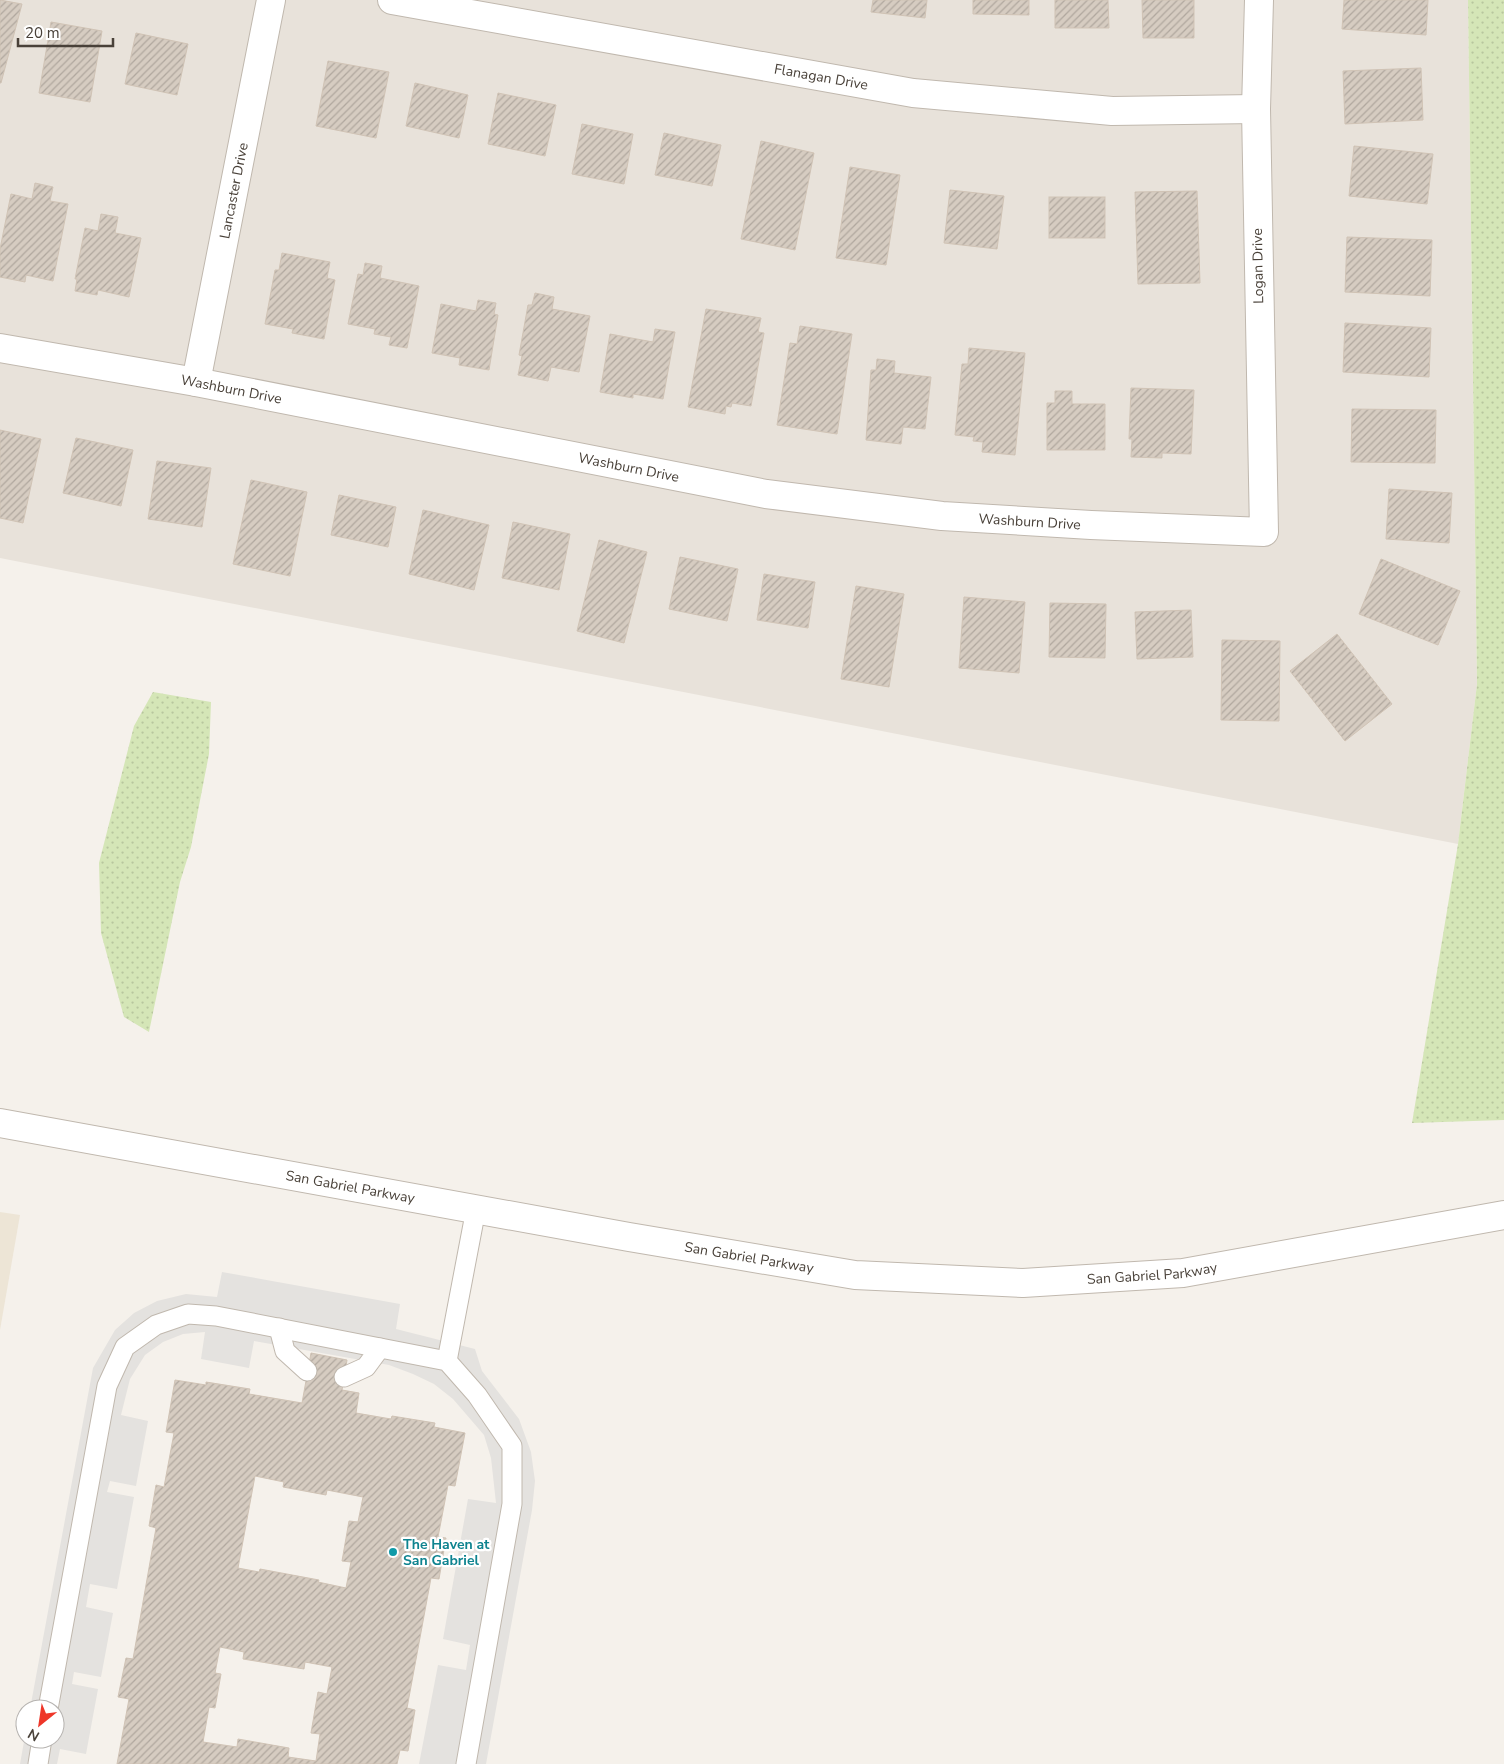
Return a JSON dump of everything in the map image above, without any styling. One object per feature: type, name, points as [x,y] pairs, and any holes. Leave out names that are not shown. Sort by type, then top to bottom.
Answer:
[{"type":"street","name":"Lancaster Drive","points":[[196,382],[271,0]]},
{"type":"street","name":"Flanagan Drive","points":[[392,0],[913,93],[1112,111],[1256,109]]},
{"type":"street","name":"Logan Drive","points":[[1259,0],[1256,109],[1264,532]]},
{"type":"street","name":"Washburn Drive","points":[[0,348],[196,382],[766,494],[942,516],[1090,525],[1264,532]]},
{"type":"street","name":"San Gabriel Parkway","points":[[0,1123],[855,1275],[1023,1283],[1183,1273],[1504,1215]]},
{"type":"lane","points":[[447,1361],[476,1209]]},
{"type":"lane","points":[[50,1699],[107,1386],[125,1347],[156,1325],[188,1314],[216,1316],[447,1361],[477,1395],[512,1446],[512,1504],[466,1764]]},
{"type":"lane","points":[[278,1328],[285,1351],[307,1371]]},
{"type":"lane","points":[[344,1378],[366,1368],[380,1348]]},
{"type":"lane","points":[[38,1764],[40,1749]]},
{"type":"shaded area","points":[[0,0],[1468,0],[1477,684],[1458,844],[0,558]]},
{"type":"shaded area","points":[[0,1212],[20,1215],[0,1330]]},
{"type":"shaded area","points":[[222,1272],[400,1304],[396,1329],[475,1349],[482,1371],[519,1419],[531,1452],[535,1481],[532,1510],[486,1764],[419,1764],[438,1665],[466,1670],[470,1645],[443,1639],[468,1499],[496,1503],[491,1458],[484,1435],[453,1399],[434,1384],[389,1365],[254,1341],[249,1368],[201,1359],[205,1332],[183,1334],[163,1342],[145,1355],[130,1379],[121,1415],[148,1421],[136,1486],[110,1481],[107,1492],[134,1497],[117,1589],[90,1584],[86,1607],[113,1613],[101,1677],[74,1672],[72,1684],[98,1689],[86,1754],[60,1749],[65,1749],[65,1699],[32,1699],[93,1368],[115,1330],[134,1313],[157,1301],[186,1294],[217,1297]]},
{"type":"shaded area","points":[[23,1749],[60,1749],[57,1764],[20,1764]]},
{"type":"green space","points":[[1468,0],[1504,0],[1504,1120],[1412,1123],[1458,844],[1477,684]]},
{"type":"green space","points":[[153,692],[211,702],[209,754],[191,847],[180,882],[149,1032],[124,1017],[101,933],[99,863],[134,726]]},
{"type":"building","points":[[0,0],[22,4],[1,83],[0,83]]},
{"type":"building","points":[[873,0],[927,0],[925,18],[871,12]]},
{"type":"building","points":[[973,0],[1029,0],[1029,15],[973,14]]},
{"type":"building","points":[[1055,0],[1108,0],[1109,28],[1055,28]]},
{"type":"building","points":[[1142,0],[1194,0],[1194,38],[1143,38]]},
{"type":"building","points":[[1344,0],[1428,0],[1426,35],[1342,29]]},
{"type":"building","points":[[51,22],[102,31],[90,102],[39,93]]},
{"type":"building","points":[[136,33],[188,44],[177,95],[125,84]]},
{"type":"building","points":[[328,61],[389,72],[376,138],[316,126]]},
{"type":"building","points":[[1421,68],[1423,120],[1345,124],[1343,71]]},
{"type":"building","points":[[415,83],[468,95],[459,138],[406,126]]},
{"type":"building","points":[[498,93],[556,105],[545,156],[488,144]]},
{"type":"building","points":[[582,124],[633,134],[624,184],[572,174]]},
{"type":"building","points":[[664,133],[721,145],[712,186],[655,175]]},
{"type":"building","points":[[761,141],[814,153],[795,250],[741,239]]},
{"type":"building","points":[[1354,146],[1433,154],[1427,204],[1349,196]]},
{"type":"building","points":[[850,167],[900,175],[886,265],[836,258]]},
{"type":"building","points":[[35,183],[53,187],[50,201],[68,204],[53,281],[26,275],[25,282],[0,277],[0,249],[11,194],[32,199]]},
{"type":"building","points":[[950,190],[1004,196],[997,249],[944,243]]},
{"type":"building","points":[[1197,191],[1200,283],[1138,284],[1135,192]]},
{"type":"building","points":[[1049,197],[1105,197],[1105,238],[1049,238]]},
{"type":"building","points":[[101,214],[118,217],[115,233],[141,238],[129,297],[98,290],[97,295],[75,291],[77,279],[75,279],[85,228],[98,231]]},
{"type":"building","points":[[1347,237],[1432,240],[1430,296],[1345,292]]},
{"type":"building","points":[[282,253],[330,262],[327,278],[335,280],[324,339],[292,333],[293,329],[265,324],[275,270],[279,270]]},
{"type":"building","points":[[365,263],[382,266],[380,278],[419,286],[407,348],[389,345],[391,337],[374,334],[375,329],[348,324],[358,274],[363,275]]},
{"type":"building","points":[[535,293],[554,297],[552,309],[590,316],[579,372],[551,367],[548,381],[518,375],[522,356],[519,355],[528,305],[532,305]]},
{"type":"building","points":[[478,300],[496,303],[494,314],[498,315],[489,370],[459,365],[460,358],[432,353],[441,304],[476,311]]},
{"type":"building","points":[[706,309],[761,318],[758,332],[764,333],[751,406],[732,403],[731,407],[726,406],[725,414],[688,407]]},
{"type":"building","points":[[1345,323],[1431,328],[1429,377],[1343,372]]},
{"type":"building","points":[[800,326],[852,334],[837,434],[777,425],[790,343],[797,344]]},
{"type":"building","points":[[655,329],[675,332],[663,399],[633,394],[633,398],[600,392],[610,334],[653,342]]},
{"type":"building","points":[[969,348],[1025,353],[1015,455],[982,452],[983,442],[973,441],[974,437],[955,435],[962,364],[968,364]]},
{"type":"building","points":[[877,359],[895,361],[894,373],[931,377],[925,429],[903,427],[901,444],[866,440],[871,370],[876,370]]},
{"type":"building","points":[[1131,388],[1194,390],[1191,454],[1162,453],[1162,458],[1131,457],[1132,439],[1129,439]]},
{"type":"building","points":[[1055,391],[1072,391],[1072,404],[1105,404],[1105,450],[1047,450],[1047,403],[1055,403]]},
{"type":"building","points":[[1352,409],[1436,410],[1435,463],[1351,462]]},
{"type":"building","points":[[0,430],[41,439],[23,523],[0,518]]},
{"type":"building","points":[[76,438],[133,450],[121,506],[63,493]]},
{"type":"building","points":[[157,461],[211,468],[202,527],[148,519]]},
{"type":"building","points":[[251,480],[307,492],[290,576],[233,564]]},
{"type":"building","points":[[1389,489],[1452,493],[1449,543],[1386,539]]},
{"type":"building","points":[[339,495],[396,507],[388,547],[331,535]]},
{"type":"building","points":[[423,510],[489,525],[474,590],[409,574]]},
{"type":"building","points":[[513,522],[570,534],[559,590],[502,578]]},
{"type":"building","points":[[599,540],[647,552],[624,643],[577,631]]},
{"type":"building","points":[[680,557],[738,569],[727,621],[669,609]]},
{"type":"building","points":[[1381,559],[1460,591],[1438,645],[1359,614]]},
{"type":"building","points":[[764,574],[815,582],[808,628],[757,620]]},
{"type":"building","points":[[856,586],[904,594],[889,687],[841,679]]},
{"type":"building","points":[[964,597],[1025,602],[1019,673],[959,668]]},
{"type":"building","points":[[1050,603],[1106,604],[1105,658],[1049,657]]},
{"type":"building","points":[[1191,610],[1193,657],[1137,659],[1135,612]]},
{"type":"building","points":[[1337,634],[1392,704],[1345,741],[1290,671]]},
{"type":"building","points":[[1222,640],[1280,641],[1279,721],[1221,720]]},
{"type":"building","name":"The Haven at San Gabriel","points":[[311,1353],[347,1360],[342,1390],[359,1393],[356,1413],[391,1419],[392,1416],[435,1423],[434,1427],[465,1433],[455,1486],[448,1485],[438,1537],[446,1538],[439,1579],[431,1578],[407,1708],[415,1710],[408,1751],[400,1750],[397,1764],[117,1764],[129,1699],[118,1697],[126,1658],[133,1659],[156,1528],[149,1526],[156,1485],[164,1487],[174,1433],[166,1432],[175,1380],[206,1385],[206,1382],[250,1389],[249,1394],[302,1403]],"holes":[[[255,1476],[284,1482],[283,1487],[326,1495],[327,1490],[363,1497],[358,1522],[349,1521],[342,1561],[351,1562],[346,1588],[318,1582],[319,1580],[260,1569],[259,1572],[238,1568]],[[220,1647],[244,1652],[243,1659],[304,1669],[305,1662],[332,1667],[327,1694],[318,1692],[311,1733],[320,1734],[316,1761],[288,1757],[289,1748],[238,1739],[237,1747],[203,1742],[209,1707],[215,1708],[221,1674],[215,1673]]]},
{"type":"place","name":"The Haven at San Gabriel","points":[[393,1552]]}]
